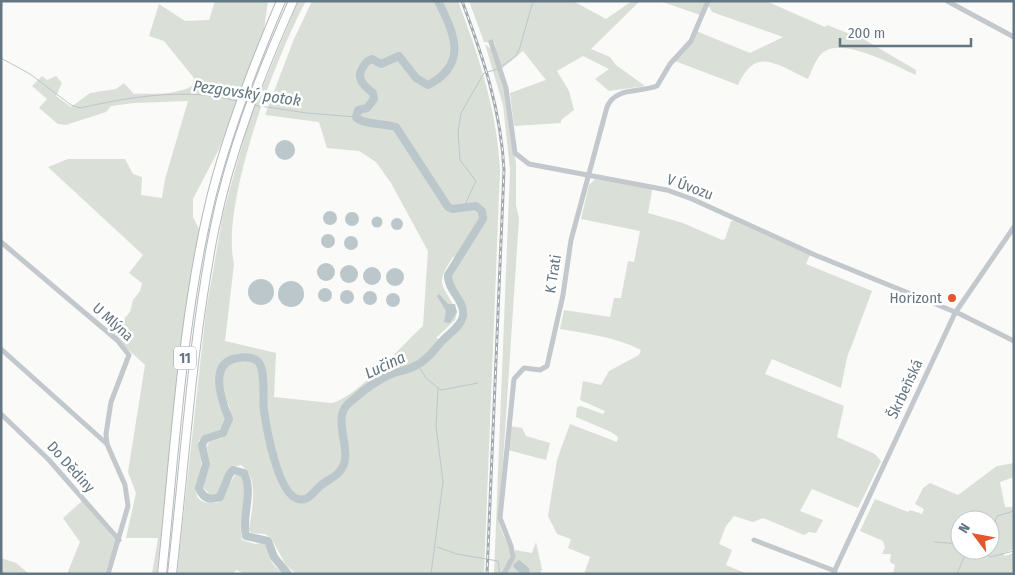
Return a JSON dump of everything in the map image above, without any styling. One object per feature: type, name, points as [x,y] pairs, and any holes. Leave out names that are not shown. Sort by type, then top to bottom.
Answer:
[{"type":"highway","name":"11","points":[[162,574],[190,318],[212,193],[241,101],[281,1]]},
{"type":"highway","name":"11","points":[[172,574],[194,374],[215,230],[227,178],[252,100],[293,1]]},
{"type":"street","name":"K Trati","points":[[504,574],[513,557],[512,546],[500,518],[514,379],[524,368],[540,370],[547,366],[563,295],[571,240],[590,175],[603,120],[612,98],[617,93],[639,91],[657,86],[670,64],[691,40],[708,1]]},
{"type":"street","points":[[946,1],[1014,37]]},
{"type":"street","name":"V Úvozu","points":[[491,42],[506,88],[515,153],[529,164],[667,190],[692,199],[814,254],[955,313],[1014,341]]},
{"type":"street","name":"Škrbeňská","points":[[754,540],[834,572],[955,313],[1014,226]]},
{"type":"street","name":"U Mlýna","points":[[1,242],[126,348],[129,355],[111,402],[106,434],[107,444],[125,485],[128,506],[108,574]]},
{"type":"street","points":[[1,349],[107,444]]},
{"type":"street","name":"Do Dědiny","points":[[1,414],[49,460],[119,540]]},
{"type":"shaded area","points":[[215,1],[268,1],[264,30],[219,149],[193,199],[193,217],[200,231],[175,408],[157,574],[152,574],[158,538],[126,538],[136,493],[128,472],[145,365],[111,334],[130,312],[133,300],[140,291],[142,283],[129,273],[143,255],[48,167],[68,159],[125,159],[133,174],[142,177],[141,195],[162,198],[165,179],[188,101],[134,103],[111,106],[106,112],[66,125],[58,124],[39,108],[47,99],[32,86],[42,76],[47,80],[56,76],[62,83],[56,96],[71,107],[90,93],[116,89],[124,83],[134,94],[171,93],[192,86],[194,78],[164,41],[149,36],[159,4],[185,21],[209,20]]},
{"type":"shaded area","points":[[298,1],[306,1],[280,57],[266,93],[243,169],[235,205],[232,238],[234,264],[225,341],[276,353],[274,397],[331,403],[352,393],[423,326],[428,251],[391,183],[376,162],[359,151],[327,148],[319,122],[265,115],[294,39],[312,1],[458,1],[486,84],[495,126],[500,170],[484,574],[296,574],[286,565],[271,538],[265,534],[251,533],[249,529],[253,503],[253,486],[247,471],[241,465],[230,468],[218,494],[211,496],[203,487],[210,464],[207,447],[209,442],[222,438],[230,426],[231,413],[228,403],[221,406],[226,421],[218,432],[204,436],[199,440],[201,464],[196,491],[197,496],[200,500],[207,503],[217,503],[223,497],[234,477],[237,474],[242,476],[244,492],[241,524],[242,540],[255,544],[264,543],[272,562],[283,574],[246,574],[236,570],[233,574],[177,574],[206,311],[223,214],[249,120]],"holes":[[[453,257],[460,257],[450,274],[450,280],[462,303],[464,317],[461,325],[444,341],[436,338],[455,320],[457,312],[443,285],[443,274]]]},
{"type":"shaded area","points":[[469,1],[573,1],[606,19],[632,1],[640,1],[591,49],[610,57],[616,65],[645,86],[609,91],[595,79],[609,69],[583,56],[557,71],[569,91],[574,110],[561,120],[561,123],[514,126],[510,93],[546,80],[523,51],[499,71],[504,87],[516,164],[516,205],[519,218],[499,523],[510,553],[510,558],[503,574],[494,574],[510,170],[503,105],[485,44],[496,53],[495,43],[484,42]]},
{"type":"shaded area","points":[[660,1],[706,1],[700,15]]},
{"type":"shaded area","points":[[710,1],[766,1],[825,27],[827,25],[865,40],[916,70],[916,75],[872,55],[847,48],[836,48],[827,50],[820,55],[808,79],[777,64],[760,62],[752,65],[738,85],[675,61],[696,31],[750,53],[783,37],[712,12],[708,5]]},
{"type":"shaded area","points":[[281,140],[289,140],[295,146],[295,154],[289,160],[281,160],[275,154],[275,146]]},
{"type":"shaded area","points":[[595,179],[651,189],[648,213],[683,223],[722,240],[725,239],[731,221],[734,221],[810,255],[806,264],[872,291],[846,361],[841,388],[772,359],[765,374],[844,406],[837,437],[875,454],[881,461],[858,508],[812,489],[800,511],[823,520],[816,533],[809,532],[804,535],[763,518],[753,522],[734,516],[726,526],[719,544],[732,550],[726,565],[747,574],[584,574],[590,557],[568,548],[571,539],[557,534],[548,516],[557,460],[570,424],[617,442],[618,437],[611,432],[576,417],[577,407],[581,406],[603,414],[605,411],[580,400],[583,381],[601,385],[609,371],[639,355],[641,350],[612,339],[560,329],[564,310],[610,317],[614,298],[621,298],[628,261],[634,262],[640,231],[581,219],[589,185]]},
{"type":"shaded area","points":[[330,211],[335,213],[337,218],[335,223],[330,225],[325,223],[323,218],[325,213]]},
{"type":"shaded area","points":[[352,212],[357,214],[359,219],[357,224],[352,226],[347,224],[345,219],[347,214]]},
{"type":"shaded area","points":[[377,216],[383,222],[377,228],[371,222]]},
{"type":"shaded area","points":[[397,218],[403,224],[397,230],[391,224]]},
{"type":"shaded area","points":[[325,234],[331,234],[335,241],[331,248],[325,248],[321,244],[321,238]]},
{"type":"shaded area","points":[[351,236],[356,238],[358,243],[356,248],[351,250],[346,248],[344,243],[346,238]]},
{"type":"shaded area","points":[[326,263],[332,266],[335,272],[332,278],[326,281],[320,278],[317,272],[320,266]]},
{"type":"shaded area","points":[[349,265],[355,268],[358,274],[355,280],[349,283],[343,280],[340,274],[343,268]]},
{"type":"shaded area","points":[[372,267],[378,270],[381,276],[378,282],[372,285],[366,282],[363,276],[366,270]]},
{"type":"shaded area","points":[[395,268],[401,271],[404,277],[401,283],[395,286],[389,283],[386,277],[389,271]]},
{"type":"shaded area","points":[[261,279],[270,283],[274,292],[270,301],[261,305],[252,301],[248,292],[252,283]]},
{"type":"shaded area","points":[[291,281],[300,285],[304,294],[300,303],[291,307],[282,303],[278,294],[282,285]]},
{"type":"shaded area","points":[[325,288],[330,290],[332,295],[330,300],[325,302],[320,300],[318,295],[320,290]]},
{"type":"shaded area","points":[[347,290],[352,292],[354,297],[352,302],[347,304],[342,302],[340,297],[342,292]]},
{"type":"shaded area","points":[[370,291],[375,293],[377,298],[375,303],[370,305],[365,303],[363,298],[365,293]]},
{"type":"shaded area","points":[[393,293],[398,295],[400,300],[398,305],[393,307],[388,305],[386,300],[388,295]]},
{"type":"shaded area","points":[[439,294],[448,304],[455,304],[457,312],[450,323],[444,322],[446,311],[437,296]]},
{"type":"shaded area","points":[[509,426],[522,428],[526,436],[550,443],[546,460],[508,450]]},
{"type":"shaded area","points":[[1014,463],[1014,477],[1000,482],[1005,507],[1014,507],[1014,549],[1004,553],[1004,556],[1014,553],[1014,574],[893,574],[895,565],[890,562],[891,554],[882,554],[885,547],[883,541],[860,531],[875,499],[908,512],[910,510],[922,514],[924,509],[915,504],[923,488],[930,483],[958,495],[997,466]]},
{"type":"shaded area","points":[[82,501],[116,541],[105,574],[67,574],[80,542],[63,518]]},
{"type":"shaded area","points":[[536,542],[542,569],[540,574],[506,574],[514,560],[515,550],[532,553]]},
{"type":"shaded area","points":[[1,558],[16,563],[29,574],[1,574]]},
{"type":"shaded area","points":[[519,560],[529,568],[530,574],[516,570],[513,565]]},
{"type":"waterway","name":"Lučina","points":[[288,574],[274,557],[268,541],[246,536],[245,520],[248,489],[244,473],[233,470],[220,497],[207,498],[199,488],[206,464],[202,445],[205,439],[223,433],[229,419],[219,384],[220,375],[228,361],[245,357],[252,358],[259,363],[263,376],[264,411],[275,461],[285,486],[291,495],[301,500],[310,496],[321,485],[335,476],[344,464],[345,449],[342,416],[346,406],[371,385],[392,374],[421,363],[460,323],[463,310],[450,285],[448,275],[483,219],[482,211],[476,206],[452,209],[448,207],[396,127],[368,123],[356,117],[358,110],[367,108],[374,99],[373,93],[364,85],[360,78],[361,71],[369,60],[372,59],[381,64],[399,56],[416,78],[428,85],[441,77],[449,68],[453,58],[453,36],[438,1]]},
{"type":"waterway","points":[[502,66],[516,56],[533,1]]},
{"type":"waterway","name":"Pezgovský potok","points":[[1,58],[30,74],[71,105],[80,108],[138,97],[179,94],[218,97],[237,101]]},
{"type":"waterway","points":[[463,209],[476,181],[460,160],[458,132],[461,113],[484,73],[498,69]]},
{"type":"waterway","name":"Pezgovský potok","points":[[253,105],[307,113],[356,117]]},
{"type":"waterway","points":[[418,365],[426,378],[438,388],[436,426],[443,482],[431,574]]},
{"type":"waterway","points":[[438,388],[441,390],[478,383]]},
{"type":"waterway","points":[[1000,515],[1014,511]]},
{"type":"waterway","points":[[935,542],[950,543]]},
{"type":"waterway","points":[[437,547],[457,554],[498,561],[500,574]]},
{"type":"waterway","points":[[1000,554],[1014,551]]},
{"type":"waterway","points":[[957,574],[963,560]]},
{"type":"waterway","points":[[1,572],[8,574]]},
{"type":"railway","points":[[462,1],[490,84],[499,126],[504,170],[487,574]]},
{"type":"place","name":"Horizont","points":[[952,298]]}]
